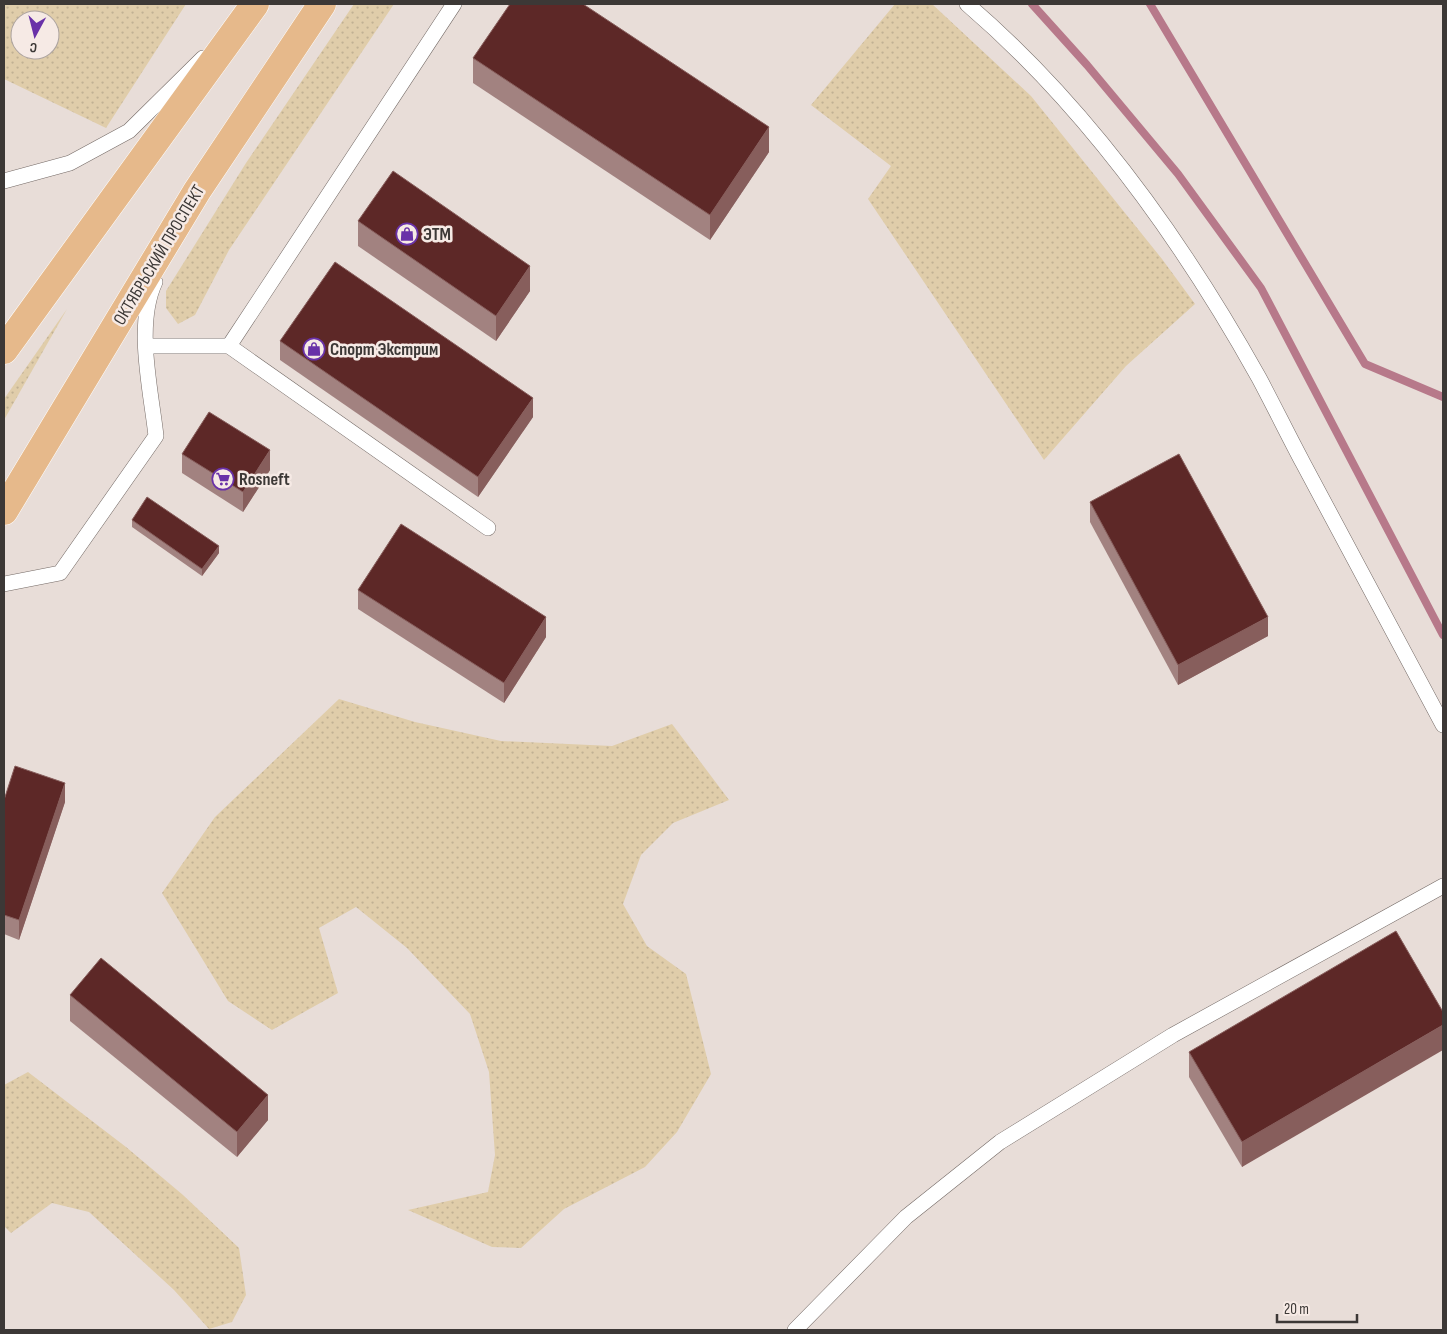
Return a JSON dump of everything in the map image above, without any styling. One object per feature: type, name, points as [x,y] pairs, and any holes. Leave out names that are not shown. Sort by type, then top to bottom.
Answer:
[{"type":"main road","name":"ОКТЯБРЬСКИЙ ПРОСПЕКТ","points":[[4,511],[197,191],[322,4]]},
{"type":"main road","points":[[4,350],[253,7]]},
{"type":"lane","points":[[229,346],[452,4]]},
{"type":"lane","points":[[967,4],[1002,34],[1055,88],[1104,146],[1182,253],[1258,378],[1443,726]]},
{"type":"lane","points":[[4,181],[70,163],[129,131],[253,7]]},
{"type":"lane","points":[[4,584],[60,573],[156,436],[146,346],[147,298],[197,191]]},
{"type":"lane","points":[[146,346],[229,346],[488,528]]},
{"type":"lane","points":[[795,1330],[906,1217],[1000,1142],[1173,1035],[1443,886]]},
{"type":"shaded area","points":[[4,4],[186,4],[106,128],[4,79]]},
{"type":"shaded area","points":[[354,4],[394,4],[229,250],[195,315],[178,324],[166,308],[166,291],[246,163]]},
{"type":"shaded area","points":[[895,4],[932,4],[1031,96],[1162,259],[1195,304],[1126,366],[1044,460],[868,199],[891,166],[811,105]]},
{"type":"shaded area","points":[[67,309],[4,420],[4,399]]},
{"type":"shaded area","points":[[339,699],[415,722],[501,741],[612,746],[672,724],[729,800],[673,823],[641,855],[623,904],[647,946],[686,974],[711,1074],[677,1132],[645,1167],[564,1209],[521,1248],[492,1247],[408,1210],[488,1192],[495,1155],[489,1072],[470,1014],[407,948],[356,907],[319,928],[338,993],[272,1030],[228,1001],[162,893],[215,817]]},
{"type":"shaded area","points":[[28,1072],[126,1147],[183,1195],[239,1248],[246,1295],[232,1322],[209,1329],[174,1290],[89,1212],[52,1203],[11,1233],[4,1226],[4,1085]]},
{"type":"building","points":[[510,4],[583,4],[769,127],[710,215],[473,58]]},
{"type":"building","points":[[393,171],[530,266],[496,316],[358,221]]},
{"type":"building","points":[[335,262],[533,398],[478,477],[280,341]]},
{"type":"building","points":[[209,412],[270,450],[243,492],[182,454]]},
{"type":"building","points":[[1179,454],[1268,617],[1178,665],[1090,502]]},
{"type":"building","points":[[147,497],[219,546],[202,569],[132,520]]},
{"type":"building","points":[[401,524],[546,617],[504,683],[358,590]]},
{"type":"building","points":[[15,766],[65,783],[19,920],[4,915],[4,800]]},
{"type":"building","points":[[1396,931],[1443,1012],[1443,1025],[1242,1142],[1189,1052]]},
{"type":"building","points":[[101,958],[268,1095],[237,1132],[70,995]]},
{"type":"waterway","points":[[1032,4],[1087,65],[1178,174],[1261,288],[1443,635]]},
{"type":"waterway","points":[[1150,4],[1365,364],[1443,397]]},
{"type":"place","name":"ЭТМ","points":[[407,234]]},
{"type":"place","name":"Спорт Экстрим","points":[[314,349]]},
{"type":"place","name":"Rosneft","points":[[223,479]]}]
